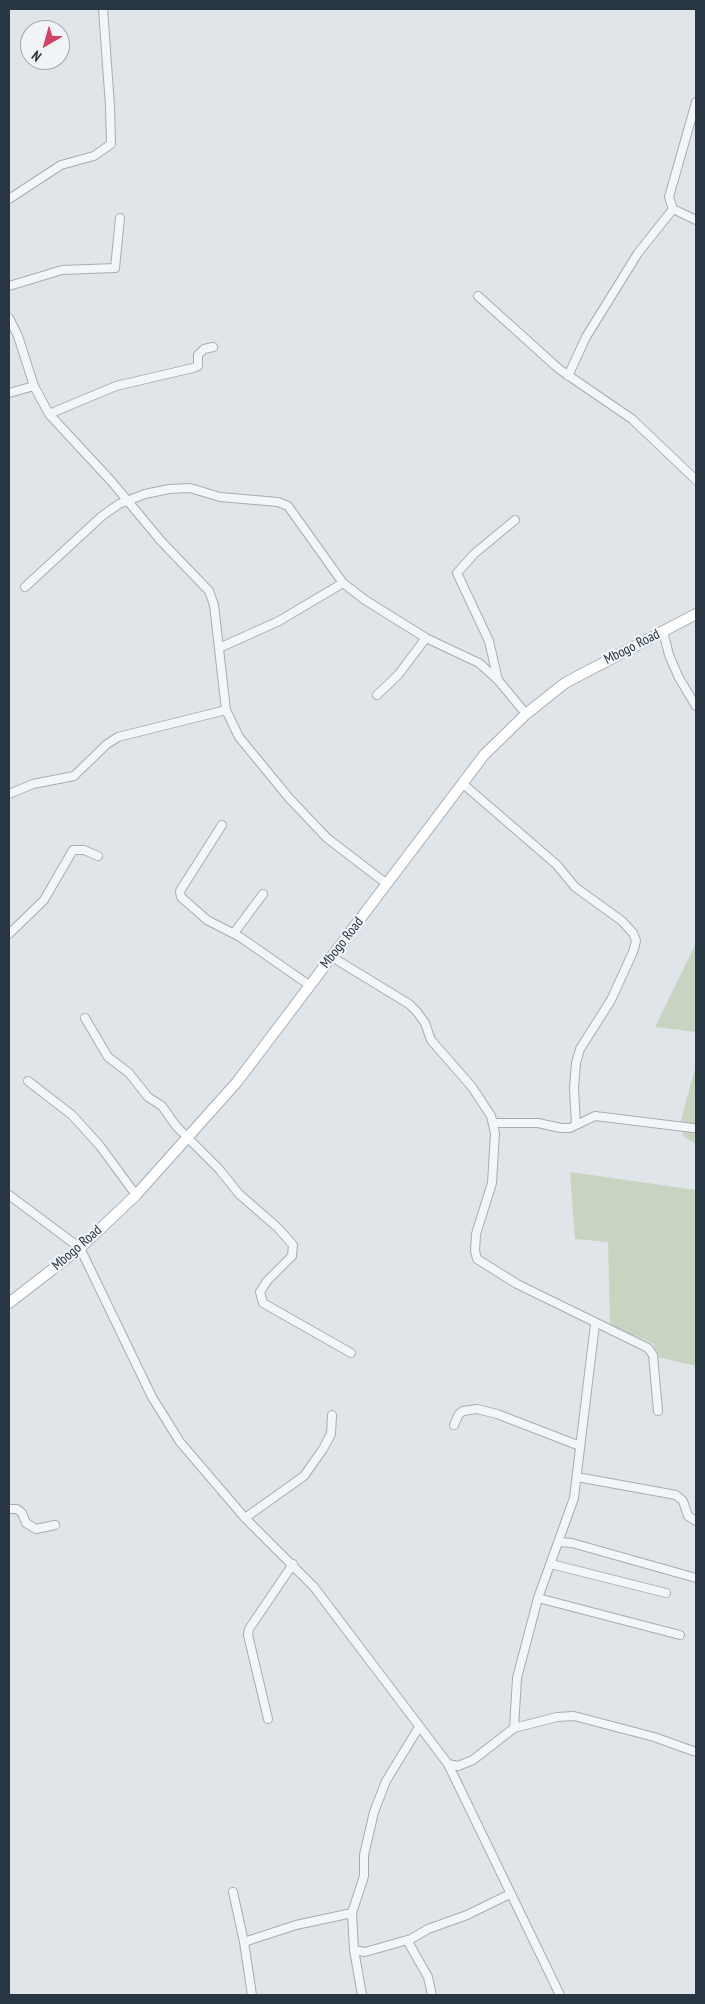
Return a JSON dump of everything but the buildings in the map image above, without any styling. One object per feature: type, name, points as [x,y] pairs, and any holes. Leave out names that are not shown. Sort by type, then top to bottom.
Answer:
[{"type":"main road","name":"Mbogo Road","points":[[9,1303],[80,1248],[136,1195],[237,1082],[484,755],[526,714],[565,682],[696,614]]},
{"type":"street","points":[[9,199],[61,165],[94,156],[111,144],[103,9]]},
{"type":"street","points":[[696,102],[669,197],[673,209],[696,220]]},
{"type":"street","points":[[568,376],[586,337],[656,228],[673,209]]},
{"type":"street","points":[[9,286],[41,274],[62,270],[115,268],[120,218]]},
{"type":"street","points":[[478,296],[568,376],[632,419],[696,480]]},
{"type":"street","points":[[9,318],[18,336],[34,386],[49,414],[209,591],[214,605],[226,710],[243,742],[289,798],[327,838],[387,884]]},
{"type":"street","points":[[49,414],[116,386],[198,366],[198,355],[204,350],[213,347]]},
{"type":"street","points":[[9,392],[34,386]]},
{"type":"street","points":[[24,587],[102,516],[127,501],[164,490],[190,488],[220,497],[284,504],[344,584],[365,600],[426,638],[479,663],[498,680],[526,714]]},
{"type":"street","points":[[498,680],[489,641],[457,573],[474,554],[515,520]]},
{"type":"street","points":[[219,648],[279,621],[344,584]]},
{"type":"street","points":[[663,631],[669,655],[679,678],[696,706]]},
{"type":"street","points":[[377,695],[398,675],[426,638]]},
{"type":"street","points":[[9,794],[33,784],[74,776],[107,744],[118,737],[226,710]]},
{"type":"street","points":[[462,783],[557,865],[575,887],[622,920],[636,941],[633,952],[611,1000],[580,1049],[576,1063],[574,1088],[576,1125]]},
{"type":"street","points":[[222,825],[180,894],[191,908],[207,920],[234,933],[309,985]]},
{"type":"street","points":[[9,934],[44,900],[73,850],[84,850],[98,856]]},
{"type":"street","points":[[234,933],[263,894]]},
{"type":"street","points":[[332,957],[409,1004],[425,1023],[432,1040],[485,1105],[493,1122],[495,1133],[492,1182],[476,1234],[475,1251],[477,1259],[491,1270],[651,1352],[658,1411]]},
{"type":"street","points":[[85,1018],[102,1050],[129,1073],[148,1097],[162,1106],[176,1126],[219,1169],[249,1204],[278,1228],[293,1245],[292,1256],[267,1281],[260,1292],[263,1303],[351,1353]]},
{"type":"street","points":[[28,1082],[78,1121],[100,1146],[136,1195]]},
{"type":"street","points":[[493,1122],[538,1123],[561,1128],[576,1125],[595,1116],[693,1128]]},
{"type":"street","points":[[9,1195],[80,1248],[112,1319],[166,1423],[196,1464],[245,1518],[314,1587],[372,1660],[419,1727],[448,1764],[560,1995]]},
{"type":"street","points":[[514,1728],[517,1678],[538,1598],[574,1498],[595,1324]]},
{"type":"street","points":[[454,1425],[463,1410],[477,1409],[498,1414],[580,1446]]},
{"type":"street","points":[[245,1518],[304,1476],[323,1449],[330,1434],[332,1416]]},
{"type":"street","points":[[578,1477],[676,1495],[683,1501],[688,1516],[696,1521]]},
{"type":"street","points":[[9,1509],[18,1509],[26,1523],[36,1529],[55,1525]]},
{"type":"street","points":[[559,1542],[572,1543],[696,1578]]},
{"type":"street","points":[[268,1719],[248,1635],[249,1629],[293,1564]]},
{"type":"street","points":[[551,1564],[666,1593]]},
{"type":"street","points":[[538,1598],[680,1635]]},
{"type":"street","points":[[448,1764],[458,1766],[473,1760],[514,1728],[557,1717],[574,1716],[654,1737],[696,1752]]},
{"type":"street","points":[[362,1995],[354,1950],[352,1913],[364,1876],[364,1855],[374,1812],[386,1781],[419,1727]]},
{"type":"street","points":[[233,1892],[244,1942],[252,1995]]},
{"type":"street","points":[[354,1950],[365,1952],[407,1940],[510,1894]]},
{"type":"street","points":[[244,1942],[296,1926],[352,1913]]},
{"type":"street","points":[[407,1940],[428,1977],[432,1995]]},
{"type":"green space","points":[[696,943],[696,1032],[655,1027]]},
{"type":"green space","points":[[696,1065],[696,1144],[684,1137],[680,1124]]},
{"type":"green space","points":[[570,1172],[696,1190],[696,1366],[658,1357],[654,1344],[610,1325],[608,1242],[575,1239]]}]
